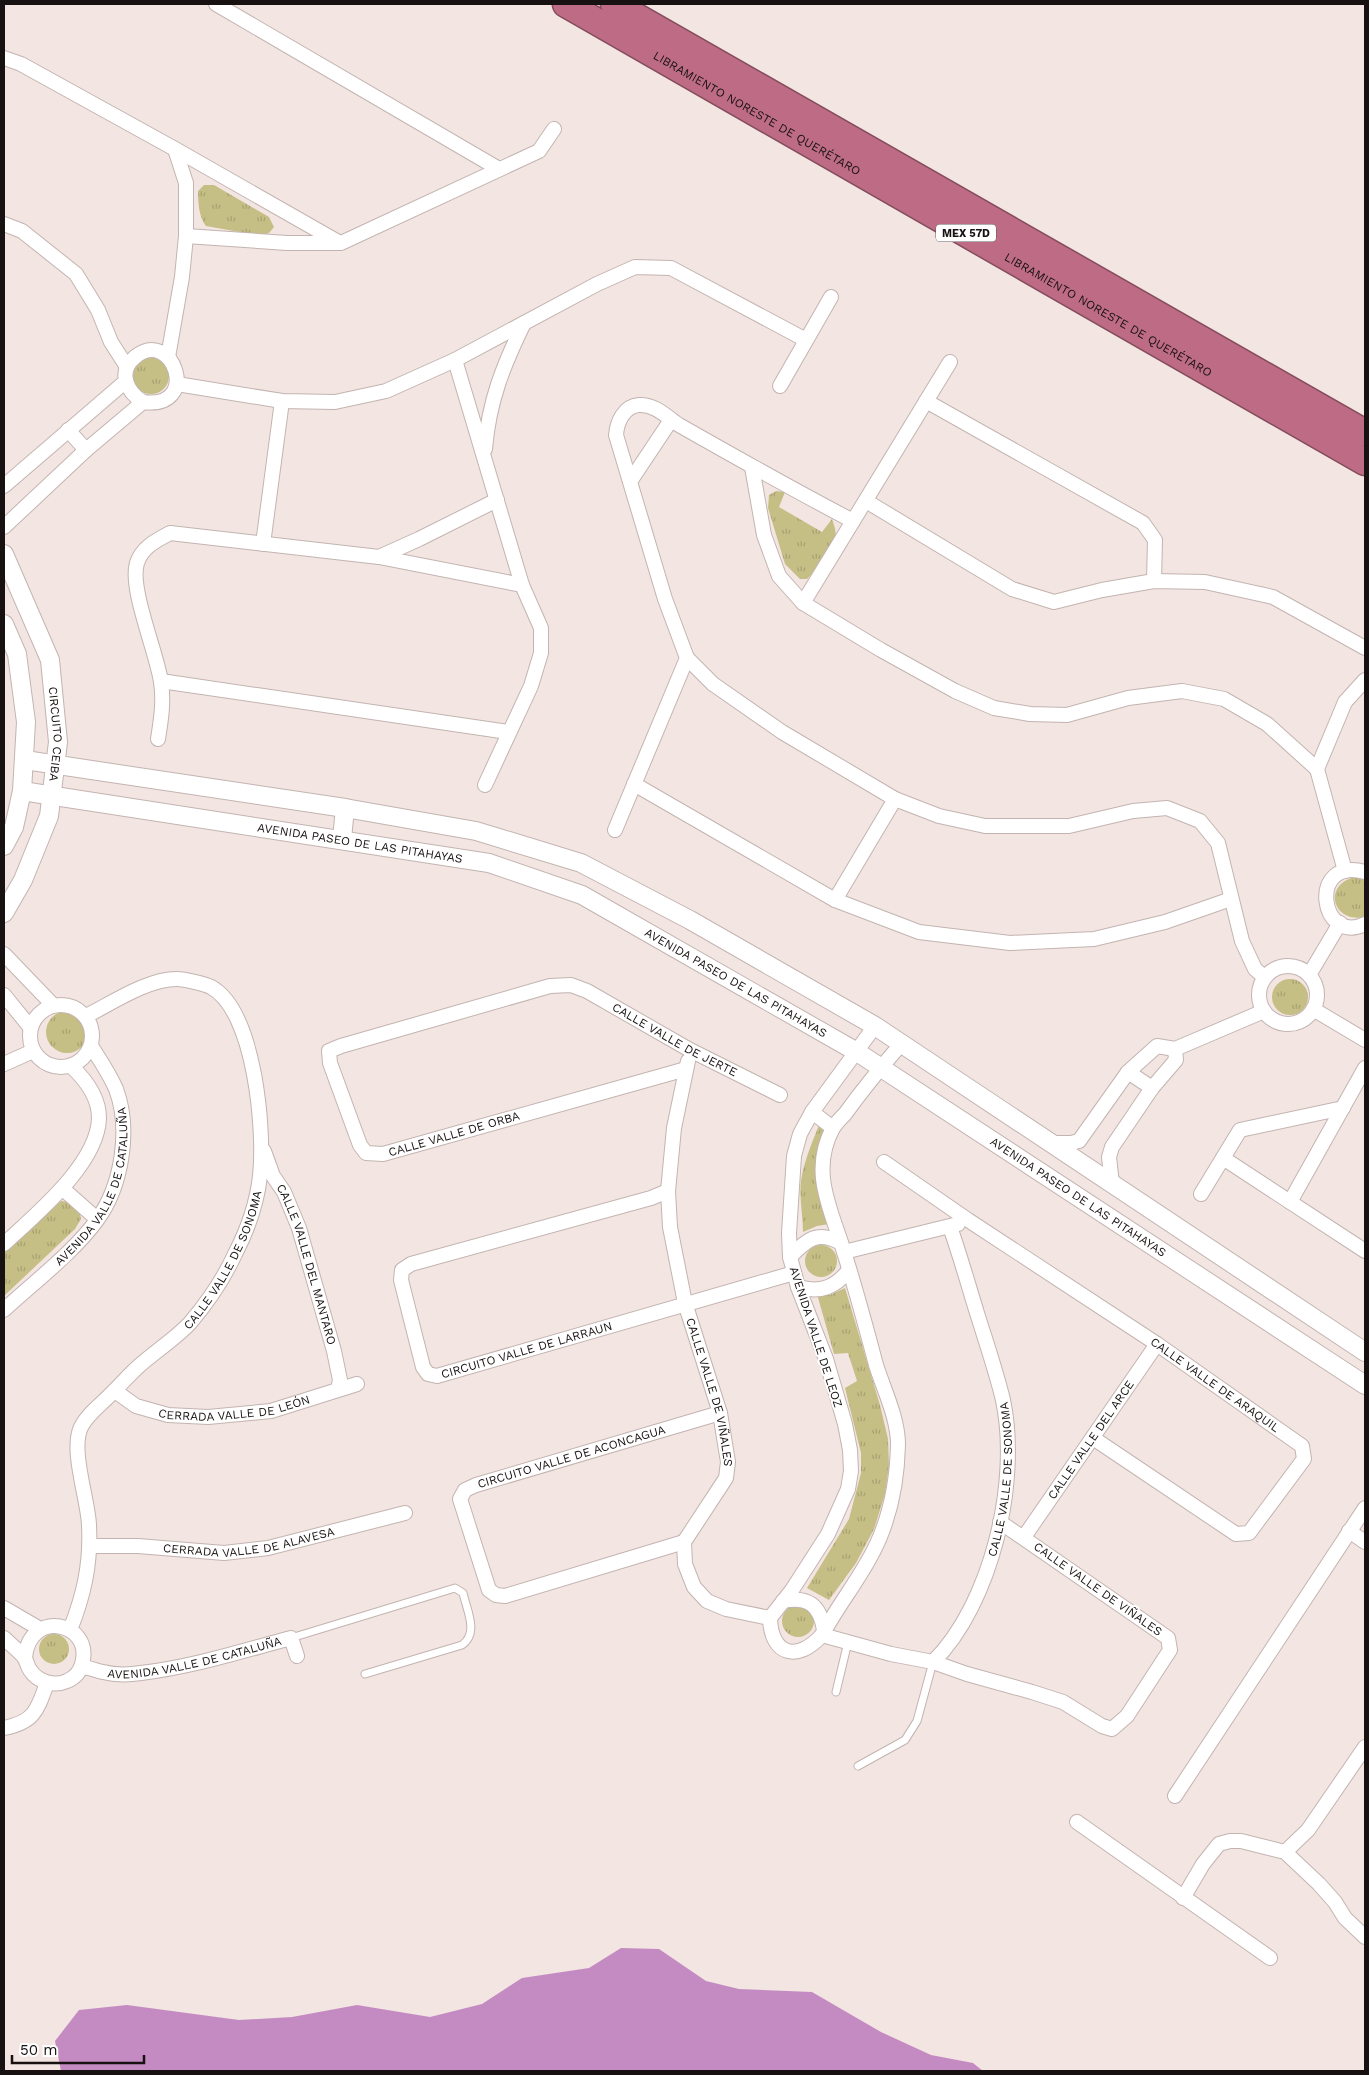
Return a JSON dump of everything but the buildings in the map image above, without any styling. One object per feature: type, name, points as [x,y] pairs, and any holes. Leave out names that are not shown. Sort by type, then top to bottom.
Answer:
[{"type":"highway","name":"LIBRAMIENTO NORESTE DE QUERÉTARO","points":[[566,4],[1365,462]]},
{"type":"highway","name":"LIBRAMIENTO NORESTE DE QUERÉTARO","points":[[614,4],[1365,433]]},
{"type":"street","points":[[216,4],[499,169]]},
{"type":"street","points":[[4,58],[21,64],[341,243]]},
{"type":"street","points":[[186,236],[287,243],[341,243],[539,151],[554,129]]},
{"type":"street","points":[[168,357],[182,277],[186,236],[186,183],[175,149]]},
{"type":"street","points":[[4,224],[22,231],[76,274],[98,310],[127,374]]},
{"type":"street","points":[[177,384],[282,401],[335,402],[386,391],[455,360],[597,284],[635,267],[671,268],[806,340]]},
{"type":"street","points":[[780,386],[831,297]]},
{"type":"street","points":[[484,457],[487,418],[504,362],[524,323]]},
{"type":"street","points":[[150,351],[159,352],[168,357],[174,364],[178,374],[177,384],[172,394],[164,401],[153,404],[143,402],[134,396],[127,388],[127,374],[132,359],[140,353],[150,351]]},
{"type":"street","points":[[455,360],[522,585],[541,628],[541,652],[531,686],[485,785]]},
{"type":"street","points":[[804,603],[950,362]]},
{"type":"street","points":[[4,486],[68,430],[127,374]]},
{"type":"street","points":[[263,544],[282,401]]},
{"type":"street","points":[[926,401],[1144,523],[1155,540],[1154,581]]},
{"type":"street","points":[[4,527],[86,450],[143,402]]},
{"type":"street","points":[[853,521],[752,468],[671,420],[652,406],[637,405],[623,414],[617,423],[616,435],[665,599],[687,658],[713,684],[782,732],[895,799],[939,816],[985,826],[1069,826],[1134,811],[1167,808],[1200,821],[1218,843],[1242,941],[1255,969],[1264,977]]},
{"type":"street","points":[[631,480],[671,420]]},
{"type":"street","points":[[68,430],[86,450]]},
{"type":"street","points":[[752,468],[764,535],[779,576],[804,603],[881,650],[994,708],[1030,714],[1067,715],[1128,698],[1182,690],[1224,699],[1267,724],[1317,769],[1344,871]]},
{"type":"street","points":[[379,557],[497,500]]},
{"type":"street","points":[[866,501],[1012,589],[1054,602],[1102,590],[1154,581],[1205,582],[1273,597],[1365,648]]},
{"type":"street","points":[[158,740],[164,700],[161,681],[137,591],[137,563],[150,544],[170,534],[379,557],[522,585]]},
{"type":"street","name":"CIRCUITO CEIBA","points":[[4,554],[50,660],[58,742],[49,816],[23,880],[4,913]]},
{"type":"street","points":[[4,624],[17,654],[26,722],[22,791],[14,827],[4,846]]},
{"type":"street","points":[[615,830],[687,658]]},
{"type":"street","points":[[1317,769],[1345,702],[1365,680]]},
{"type":"street","points":[[161,681],[508,732]]},
{"type":"street","points":[[25,760],[345,808],[476,831],[580,863],[690,920],[875,1026],[1365,1352]]},
{"type":"street","points":[[634,784],[834,900],[919,932],[1010,943],[1094,939],[1165,922],[1231,899]]},
{"type":"street","name":"AVENIDA PASEO DE LAS PITAHAYAS","points":[[22,791],[51,797],[342,839],[489,863],[582,895],[881,1067],[1365,1385]]},
{"type":"street","points":[[834,900],[895,799]]},
{"type":"street","points":[[342,839],[345,808]]},
{"type":"street","points":[[1365,872],[1356,869],[1344,871],[1335,876],[1328,886],[1325,896],[1329,912],[1340,923],[1350,927],[1365,924]]},
{"type":"street","points":[[1309,975],[1340,923]]},
{"type":"street","points":[[4,954],[52,1005]]},
{"type":"street","points":[[1286,966],[1298,968],[1309,975],[1315,985],[1317,996],[1313,1009],[1300,1021],[1290,1024],[1280,1023],[1271,1019],[1264,1012],[1259,1000],[1259,988],[1264,977],[1274,969],[1286,966]]},
{"type":"street","name":"CALLE VALLE DE SONOMA","points":[[70,1630],[81,1601],[88,1574],[90,1546],[89,1522],[77,1442],[80,1428],[90,1414],[138,1366],[189,1324],[208,1300],[235,1254],[255,1203],[260,1176],[261,1144],[259,1104],[243,1028],[229,1004],[211,987],[178,979],[156,982],[86,1016]]},
{"type":"street","name":"CALLE VALLE DE JERTE","points":[[570,985],[587,991],[690,1050],[780,1095]]},
{"type":"street","name":"CALLE VALLE DE ORBA","points":[[570,985],[550,986],[329,1051],[330,1063],[360,1145],[366,1153],[383,1154],[686,1069]]},
{"type":"street","points":[[4,995],[30,1027]]},
{"type":"street","points":[[52,1005],[71,1006],[86,1016],[91,1027],[91,1046],[84,1056],[71,1066],[52,1066],[41,1060],[33,1051],[29,1039],[30,1027],[35,1017],[42,1010],[52,1005]]},
{"type":"street","points":[[1313,1009],[1365,1040]]},
{"type":"street","points":[[1053,1143],[1070,1143],[1079,1140],[1128,1072],[1157,1046],[1175,1049],[1264,1012]]},
{"type":"street","name":"AVENIDA VALLE DE LEOZ","points":[[770,1618],[828,1534],[848,1488],[851,1471],[850,1450],[845,1424],[826,1360],[798,1287],[790,1257],[789,1233],[794,1156],[800,1134],[812,1112],[875,1026]]},
{"type":"street","points":[[684,1542],[685,1564],[694,1587],[707,1601],[726,1609],[770,1618],[773,1638],[779,1646],[797,1652],[806,1650],[823,1632],[868,1562],[883,1532],[894,1486],[898,1443],[891,1409],[876,1365],[843,1247],[831,1218],[825,1194],[823,1174],[824,1154],[833,1128],[902,1043]]},
{"type":"street","name":"AVENIDA VALLE DE CATALUÑA","points":[[4,1310],[82,1238],[98,1220],[112,1193],[122,1159],[121,1110],[116,1091],[106,1068],[91,1046]]},
{"type":"street","points":[[1112,1184],[1108,1157],[1112,1147],[1152,1088],[1176,1060],[1175,1049]]},
{"type":"street","name":"CALLE VALLE DE VIÑALES","points":[[684,1542],[726,1478],[728,1462],[720,1413],[685,1303],[670,1226],[668,1191],[674,1128],[690,1050]]},
{"type":"street","points":[[4,1064],[33,1051]]},
{"type":"street","name":"AVENIDA VALLE DE CATALUÑA","points":[[4,1244],[63,1188],[86,1156],[96,1135],[99,1118],[94,1097],[84,1078],[71,1066]]},
{"type":"street","points":[[1290,1202],[1365,1068]]},
{"type":"street","points":[[1128,1072],[1152,1088]]},
{"type":"street","points":[[1201,1194],[1240,1130],[1343,1108]]},
{"type":"street","points":[[812,1112],[833,1128]]},
{"type":"street","name":"CALLE VALLE DEL MANTARO","points":[[261,1144],[273,1176],[284,1192],[299,1228],[334,1351],[340,1380],[338,1389]]},
{"type":"street","points":[[1223,1158],[1365,1251]]},
{"type":"street","name":"CALLE VALLE DE ARAQUIL","points":[[884,1162],[968,1220],[1157,1344],[1302,1446],[1304,1459],[1249,1533],[1236,1534],[1093,1438]]},
{"type":"street","points":[[63,1188],[98,1220]]},
{"type":"street","name":"CIRCUITO VALLE DE LARRAUN","points":[[668,1191],[411,1264],[402,1270],[401,1280],[423,1367],[428,1374],[438,1376],[794,1273]]},
{"type":"street","points":[[790,1257],[809,1239],[820,1236],[832,1238],[843,1247],[950,1227],[968,1220]]},
{"type":"street","name":"CALLE VALLE DE SONOMA","points":[[933,1662],[946,1649],[966,1618],[984,1580],[1003,1511],[1006,1475],[1007,1436],[1003,1401],[950,1227]]},
{"type":"street","points":[[798,1287],[821,1290],[832,1286],[842,1279],[849,1270]]},
{"type":"street","name":"CALLE VALLE DEL ARCE","points":[[1024,1537],[1157,1344]]},
{"type":"street","name":"CERRADA VALLE DE LEÓN","points":[[115,1391],[136,1406],[168,1416],[208,1417],[271,1411],[357,1384]]},
{"type":"street","name":"CIRCUITO VALLE DE ACONCAGUA","points":[[684,1542],[505,1596],[496,1596],[489,1590],[460,1498],[465,1490],[476,1485],[720,1413]]},
{"type":"street","points":[[1175,1796],[1365,1508]]},
{"type":"street","name":"CERRADA VALLE DE ALAVESA","points":[[90,1546],[138,1546],[224,1553],[268,1548],[405,1513]]},
{"type":"street","name":"CALLE VALLE DE VIÑALES","points":[[933,1662],[1063,1702],[1102,1726],[1112,1729],[1127,1716],[1170,1650],[1168,1638],[1000,1522]]},
{"type":"street","points":[[1349,1531],[1365,1542]]},
{"type":"street","points":[[783,1601],[795,1599],[806,1601],[816,1608],[822,1618],[823,1632]]},
{"type":"street","points":[[4,1608],[40,1629]]},
{"type":"street","points":[[50,1626],[61,1626],[70,1630],[78,1637],[83,1647],[84,1658],[81,1668],[69,1680],[61,1684],[47,1683],[35,1676],[28,1668],[25,1658],[26,1647],[32,1637],[40,1629],[50,1626]]},
{"type":"street","points":[[823,1632],[848,1642],[891,1654],[933,1662]]},
{"type":"street","points":[[4,1638],[25,1658]]},
{"type":"street","name":"AVENIDA VALLE DE CATALUÑA","points":[[81,1668],[87,1667],[101,1672],[120,1674],[142,1673],[209,1659],[291,1638],[297,1656]]},
{"type":"street","points":[[4,1728],[26,1721],[38,1705],[47,1683]]},
{"type":"street","points":[[1285,1852],[1308,1830],[1365,1747]]},
{"type":"street","points":[[1077,1822],[1270,1958]]},
{"type":"street","points":[[1183,1898],[1203,1864],[1219,1844],[1241,1841],[1285,1852],[1319,1884],[1335,1902],[1345,1918],[1365,1937]]},
{"type":"lane","points":[[291,1638],[455,1588],[463,1593],[472,1632],[469,1640],[462,1645],[365,1674]]},
{"type":"lane","points":[[836,1692],[848,1642]]},
{"type":"lane","points":[[858,1766],[905,1740],[917,1721],[933,1662]]},
{"type":"green space","points":[[204,185],[214,185],[269,217],[274,227],[269,233],[261,236],[206,226],[200,214],[198,200],[198,191]]},
{"type":"green space","points":[[151,358],[163,364],[169,376],[163,388],[151,394],[139,388],[133,376],[139,364]]},
{"type":"green space","points":[[776,491],[785,492],[779,507],[822,532],[832,519],[835,539],[830,549],[807,579],[800,579],[785,564],[768,508],[769,495]]},
{"type":"green space","points":[[1351,878],[1365,880],[1364,917],[1345,915],[1336,904],[1335,896],[1337,889],[1342,883]]},
{"type":"green space","points":[[1290,979],[1297,980],[1303,984],[1307,990],[1307,1004],[1303,1010],[1297,1014],[1290,1015],[1283,1014],[1277,1010],[1273,1004],[1272,997],[1273,990],[1277,984],[1283,980]]},
{"type":"green space","points":[[71,1011],[79,1014],[85,1020],[88,1032],[85,1044],[79,1050],[63,1053],[55,1050],[49,1044],[46,1028],[49,1020],[55,1014]]},
{"type":"green space","points":[[819,1125],[826,1126],[829,1224],[817,1226],[803,1232],[800,1194],[802,1174]]},
{"type":"green space","points":[[61,1201],[69,1202],[80,1214],[81,1219],[75,1229],[4,1296],[4,1252]]},
{"type":"green space","points":[[821,1245],[827,1246],[832,1250],[836,1255],[836,1267],[832,1272],[827,1276],[821,1277],[815,1276],[810,1272],[806,1267],[805,1261],[806,1255],[810,1250],[815,1246]]},
{"type":"green space","points":[[845,1288],[880,1405],[888,1439],[889,1466],[885,1494],[874,1529],[856,1563],[829,1600],[807,1588],[849,1519],[861,1473],[861,1453],[845,1388],[857,1381],[848,1353],[834,1354],[817,1294],[830,1295]]},
{"type":"green space","points":[[798,1605],[804,1606],[809,1610],[813,1615],[813,1627],[809,1632],[804,1636],[798,1637],[792,1636],[787,1632],[783,1627],[782,1621],[783,1615],[787,1610],[792,1606]]},
{"type":"green space","points":[[54,1634],[65,1638],[69,1649],[65,1660],[54,1664],[43,1660],[39,1649],[43,1638]]},
{"type":"shaded area","points":[[621,1948],[659,1949],[706,1981],[739,1989],[812,1992],[881,2032],[931,2055],[973,2063],[983,2071],[61,2071],[55,2041],[79,2010],[127,2005],[239,2020],[292,2017],[357,2005],[430,2017],[482,2004],[522,1978],[589,1968]]}]
